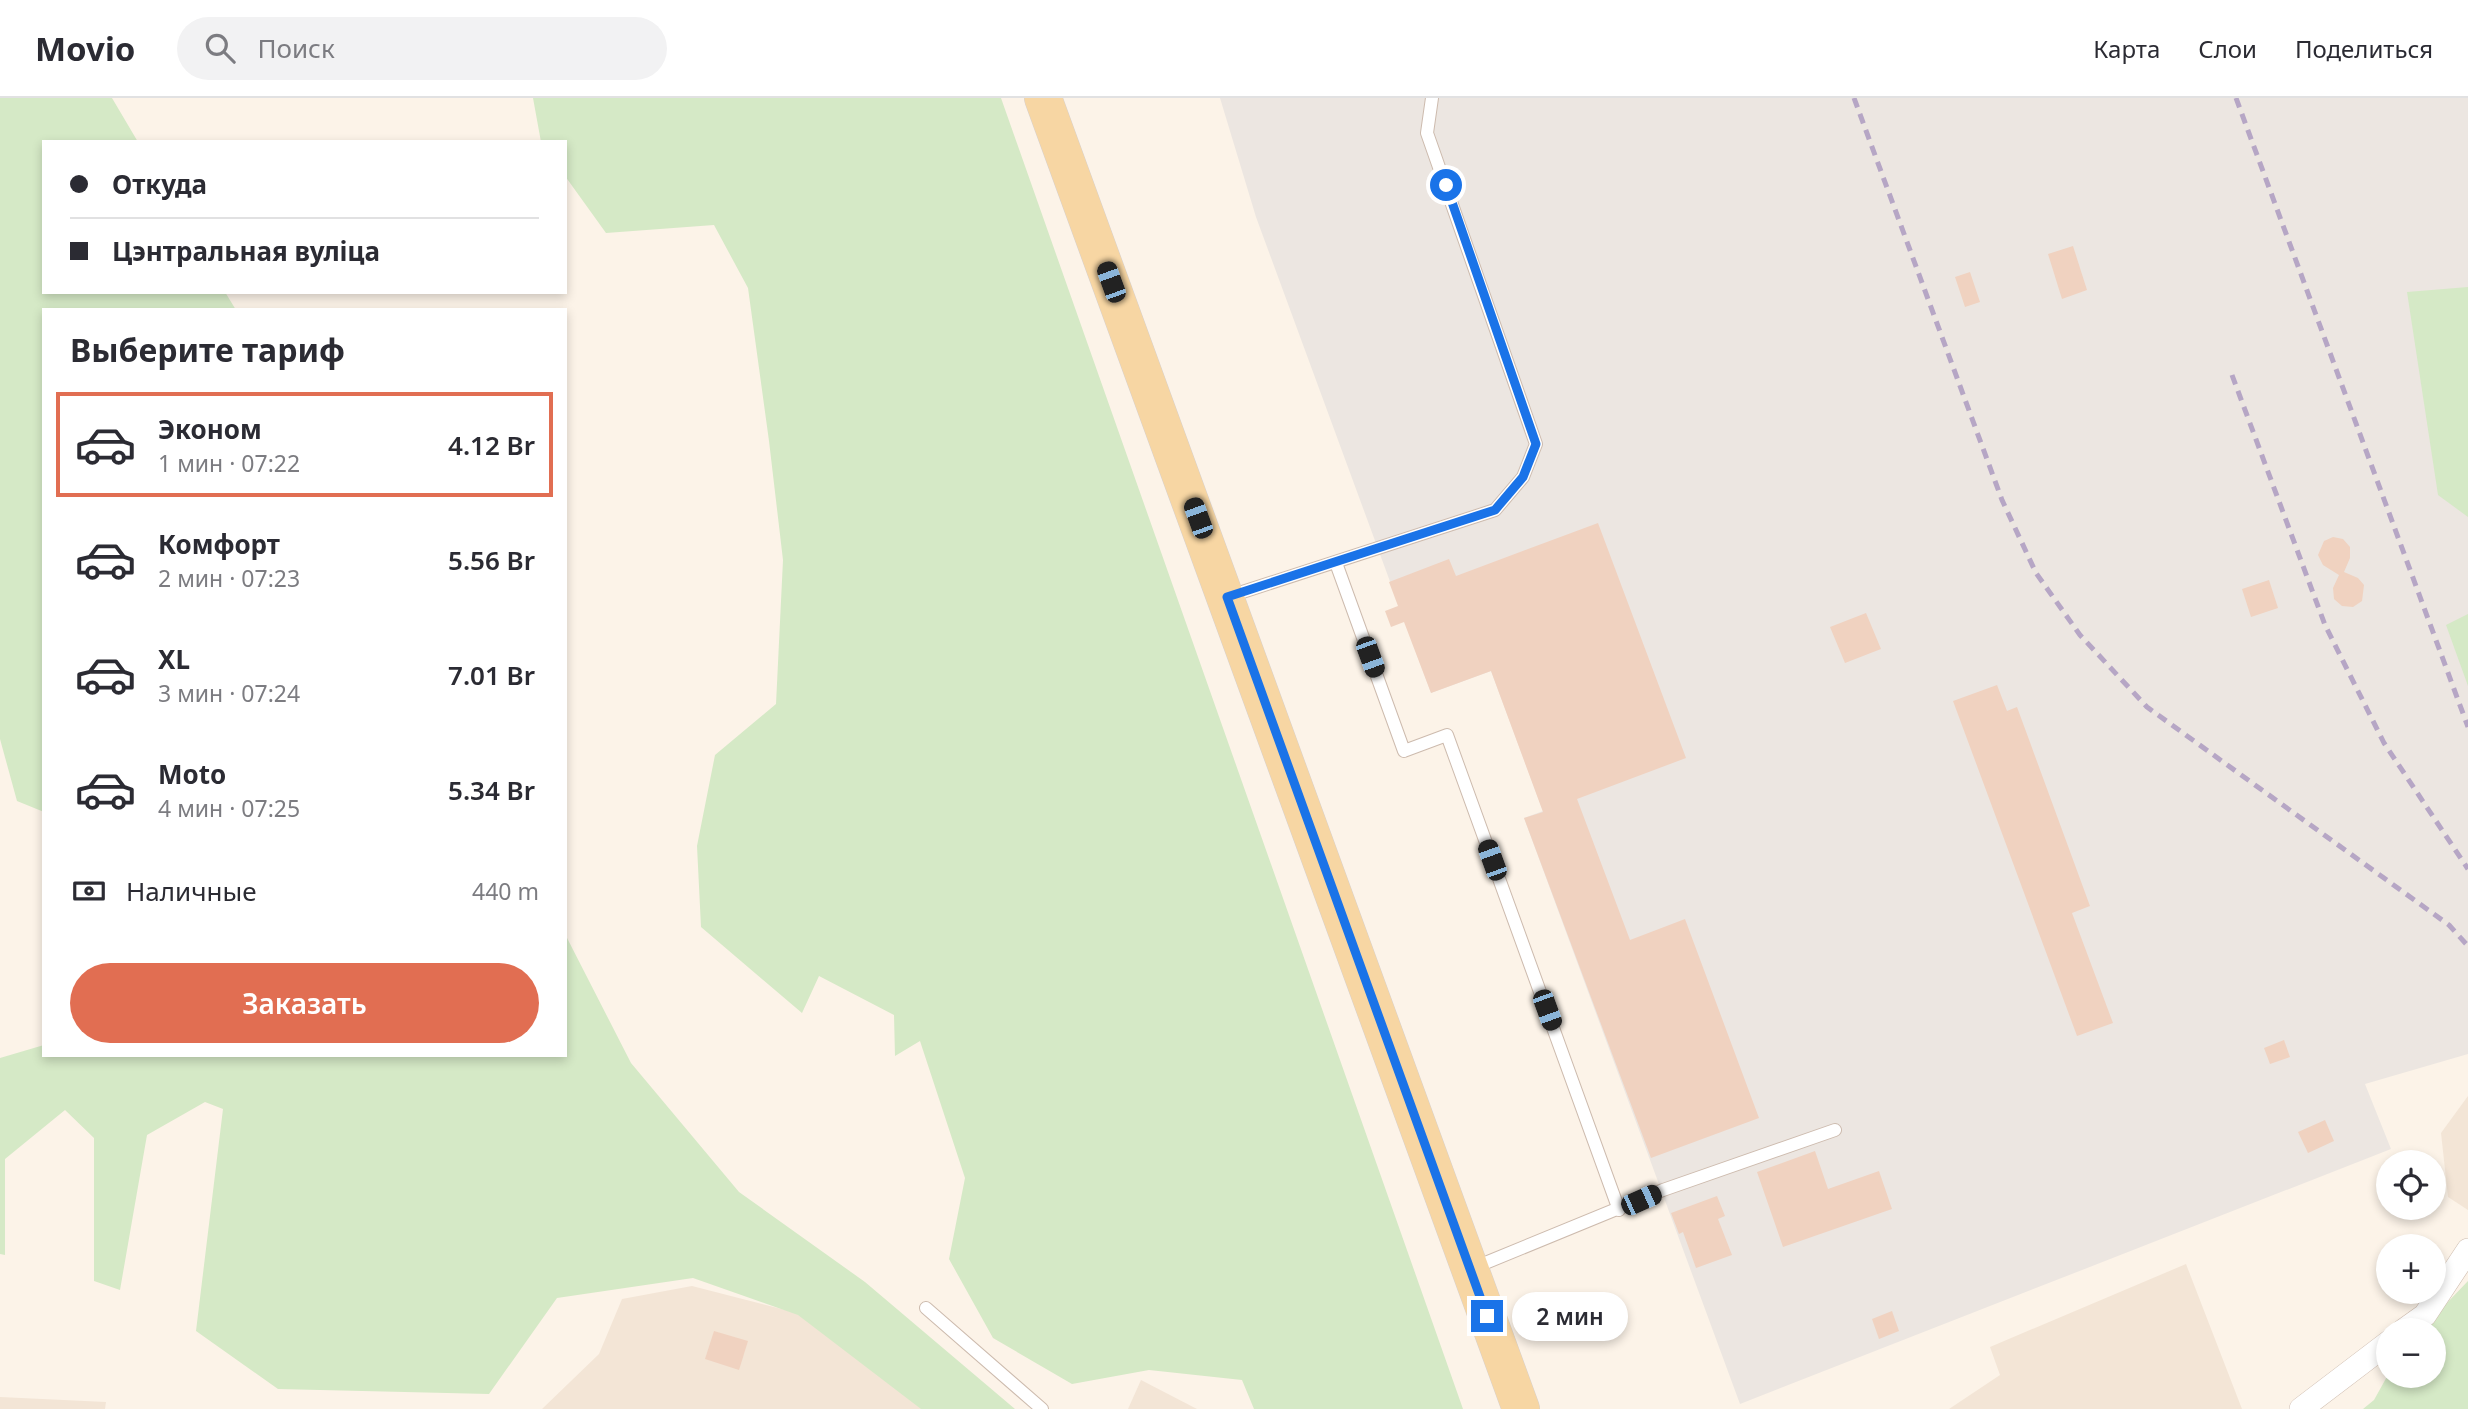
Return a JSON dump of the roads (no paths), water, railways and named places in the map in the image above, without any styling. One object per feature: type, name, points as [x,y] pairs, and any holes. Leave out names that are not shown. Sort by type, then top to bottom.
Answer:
[{"type":"main road","points":[[1044,98],[1521,1409]]},
{"type":"street","points":[[2421,1318],[2468,1250]]},
{"type":"street","points":[[2301,1409],[2376,1352]]},
{"type":"lane","points":[[1227,597],[1495,510],[1523,477],[1536,444],[1427,133],[1432,98]]},
{"type":"lane","points":[[1336,563],[1404,751],[1447,736],[1619,1210]]},
{"type":"lane","points":[[1470,1269],[1619,1210],[1662,1190],[1835,1129]]},
{"type":"lane","points":[[926,1308],[1042,1409]]},
{"type":"railway","points":[[1854,98],[2002,500],[2036,573],[2080,635],[2147,707],[2449,925],[2468,946]]},
{"type":"railway","points":[[2236,98],[2468,727]]},
{"type":"railway","points":[[2232,375],[2325,625],[2384,743],[2468,869]]}]
